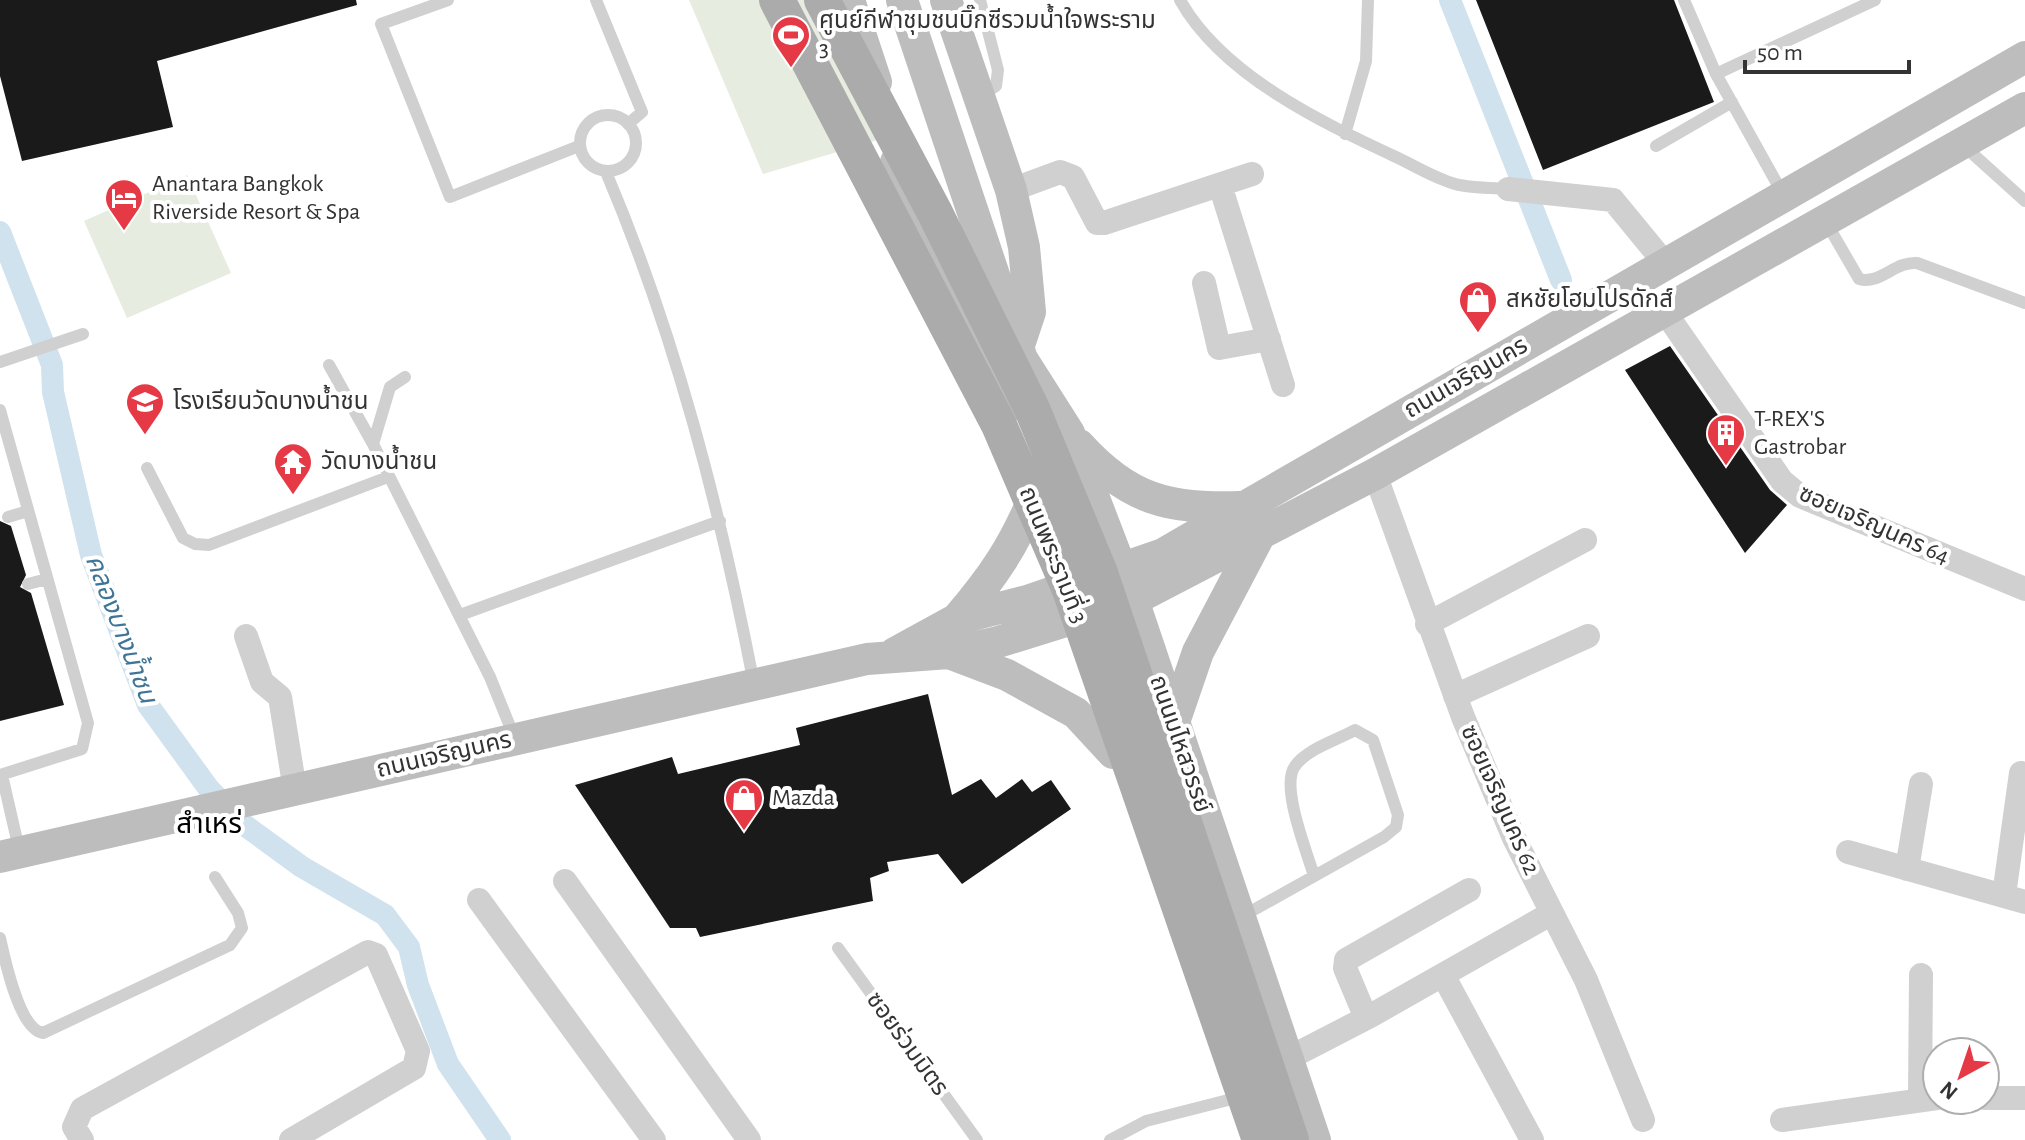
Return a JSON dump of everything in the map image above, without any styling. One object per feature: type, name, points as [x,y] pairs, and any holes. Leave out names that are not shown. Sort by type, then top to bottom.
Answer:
[{"type":"main road","name":"ถนนพระรามที่ 3","points":[[777,0],[999,425],[1070,590],[1260,1140]]},
{"type":"main road","name":"ถนนพระรามที่ 3","points":[[822,0],[935,213],[1032,409],[1100,573],[1291,1140]]},
{"type":"main road","points":[[849,0],[865,44],[906,194],[927,246],[1025,433]]},
{"type":"main road","name":"ถนนมไหสวรรย์","points":[[902,0],[1020,354],[1069,433],[1128,586],[1315,1140]]},
{"type":"main road","points":[[946,0],[1011,190],[1029,286],[1030,312],[1020,354]]},
{"type":"main road","name":"ถนนเจริญนคร","points":[[889,657],[957,619],[1060,591],[1128,586],[1163,554],[1242,507],[2025,57]]},
{"type":"main road","name":"ถนนเจริญนคร","points":[[10,854],[754,684],[889,657],[949,653],[1068,623],[1128,586],[1259,536],[1375,474],[2025,108]]},
{"type":"main road","name":"ถนนมไหสวรรย์","points":[[1020,354],[1025,433],[1035,495],[1068,623],[1246,1140]]},
{"type":"main road","points":[[1069,433],[1098,466],[1154,501],[1188,508],[1242,507]]},
{"type":"main road","points":[[957,619],[999,570],[1017,540],[1035,495]]},
{"type":"main road","points":[[1173,725],[1198,652],[1259,536]]},
{"type":"main road","points":[[949,653],[1007,675],[1076,713],[1113,753]]},
{"type":"street","points":[[1011,190],[1060,172],[1067,174],[1073,177],[1097,223],[1104,223],[1252,174]]},
{"type":"street","points":[[1220,185],[1283,385]]},
{"type":"street","points":[[1508,189],[1613,200],[1664,262]]},
{"type":"street","points":[[1204,283],[1219,348],[1269,339]]},
{"type":"street","name":"ซอยเจริญนคร 64","points":[[1665,312],[1782,481],[1800,496],[2023,582]]},
{"type":"street","name":"ซอยเจริญนคร 62","points":[[1375,474],[1455,696],[1514,838],[1586,980],[1643,1120]]},
{"type":"street","points":[[1427,624],[1585,540]]},
{"type":"street","points":[[246,636],[262,682],[280,697],[287,791]]},
{"type":"street","points":[[1455,696],[1588,636]]},
{"type":"street","points":[[1848,852],[2015,899],[2021,773]]},
{"type":"street","points":[[1907,869],[1921,784]]},
{"type":"street","points":[[565,881],[749,1140]]},
{"type":"street","points":[[1366,1018],[1345,968],[1346,960],[1469,890]]},
{"type":"street","points":[[479,900],[654,1140]]},
{"type":"street","points":[[1287,1059],[1552,913]]},
{"type":"street","points":[[82,1140],[74,1127],[82,1109],[368,952],[376,955],[418,1051],[414,1068],[291,1140]]},
{"type":"street","points":[[1443,975],[1532,1140]]},
{"type":"street","points":[[1921,975],[1924,1036]]},
{"type":"street","points":[[2001,1098],[2025,1098]]},
{"type":"street","points":[[1782,1120],[1921,1099]]},
{"type":"lane","points":[[448,0],[381,24],[450,197],[579,146]]},
{"type":"lane","points":[[596,0],[642,112],[628,124]]},
{"type":"lane","points":[[979,97],[996,86],[998,70],[980,0]]},
{"type":"lane","points":[[1180,0],[1209,40],[1245,73],[1345,134],[1454,184],[1508,189]]},
{"type":"lane","points":[[1345,134],[1366,61],[1368,0]]},
{"type":"lane","points":[[1684,0],[1716,74],[1784,196]]},
{"type":"lane","points":[[1840,0],[1846,13]]},
{"type":"lane","points":[[1716,74],[1875,0]]},
{"type":"lane","points":[[1656,146],[1732,102]]},
{"type":"lane","points":[[613,115],[628,124],[636,141],[631,160],[624,167],[606,172],[588,164],[579,146],[583,129],[596,117],[613,115]]},
{"type":"lane","points":[[1962,144],[2025,201]]},
{"type":"lane","points":[[606,172],[691,405],[720,521],[754,684]]},
{"type":"lane","points":[[1825,220],[1859,279],[1874,280],[1901,264],[1917,263],[2025,303]]},
{"type":"lane","points":[[0,362],[83,334]]},
{"type":"lane","points":[[329,365],[460,615],[515,739]]},
{"type":"lane","points":[[373,444],[390,387],[405,377]]},
{"type":"lane","points":[[0,410],[88,723],[82,749],[1,775],[10,854]]},
{"type":"lane","points":[[147,468],[183,538],[195,544],[209,545],[388,477]]},
{"type":"lane","points":[[8,517],[28,511]]},
{"type":"lane","points":[[460,615],[720,521]]},
{"type":"lane","points":[[28,584],[47,579]]},
{"type":"lane","points":[[1239,918],[1314,876],[1396,827],[1398,815],[1373,740],[1355,730],[1304,758],[1293,768],[1289,790],[1314,876]]},
{"type":"lane","points":[[0,938],[9,977],[30,1026],[43,1033],[230,945],[242,928],[238,913],[215,877]]},
{"type":"lane","name":"ซอยร่วมมิตร","points":[[838,948],[977,1140]]},
{"type":"lane","points":[[1110,1140],[1146,1121],[1232,1099]]},
{"type":"shaded area","name":"ศูนย์กีฬาชุมชนบิ๊กซีรวมน้ำใจพระราม 3","points":[[689,0],[846,0],[881,139],[763,174]]},
{"type":"shaded area","points":[[187,175],[231,273],[127,318],[84,221]]},
{"type":"building","points":[[0,0],[356,0],[357,5],[157,61],[173,127],[22,161],[0,76]]},
{"type":"building","points":[[1476,0],[1674,0],[1714,102],[1543,170]]},
{"type":"building","name":"T-REX'S Gastrobar","points":[[1670,346],[1770,490],[1787,505],[1745,553],[1625,370]]},
{"type":"building","points":[[0,521],[11,526],[26,575],[20,587],[31,593],[64,705],[0,721]]},
{"type":"building","name":"Mazda","points":[[928,694],[952,795],[981,779],[996,798],[1022,779],[1032,792],[1051,780],[1071,809],[962,884],[938,854],[887,862],[889,871],[870,878],[873,901],[700,937],[696,928],[670,928],[575,785],[672,757],[678,774],[800,745],[796,728]]},
{"type":"waterway","points":[[1450,0],[1561,280]]},
{"type":"waterway","name":"คลองบางน้ำชน","points":[[0,232],[52,365],[53,392],[91,555],[148,705],[209,789],[243,824],[302,867],[385,915],[409,947],[418,985],[448,1064],[500,1140]]},
{"type":"place","name":"ศูนย์กีฬาชุมชนบิ๊กซีรวมน้ำใจพระราม 3","points":[[791,69]]},
{"type":"place","name":"Anantara Bangkok Riverside Resort & Spa","points":[[124,232]]},
{"type":"place","name":"สหชัยโฮมโปรดักส์","points":[[1478,334]]},
{"type":"place","name":"โรงเรียนวัดบางน้ำชน","points":[[145,436]]},
{"type":"place","name":"T-REX'S Gastrobar","points":[[1726,467]]},
{"type":"place","name":"วัดบางน้ำชน","points":[[293,496]]},
{"type":"place","name":"Mazda","points":[[744,832]]},
{"type":"district","name":"สำเหร่","points":[[209,825]]}]
